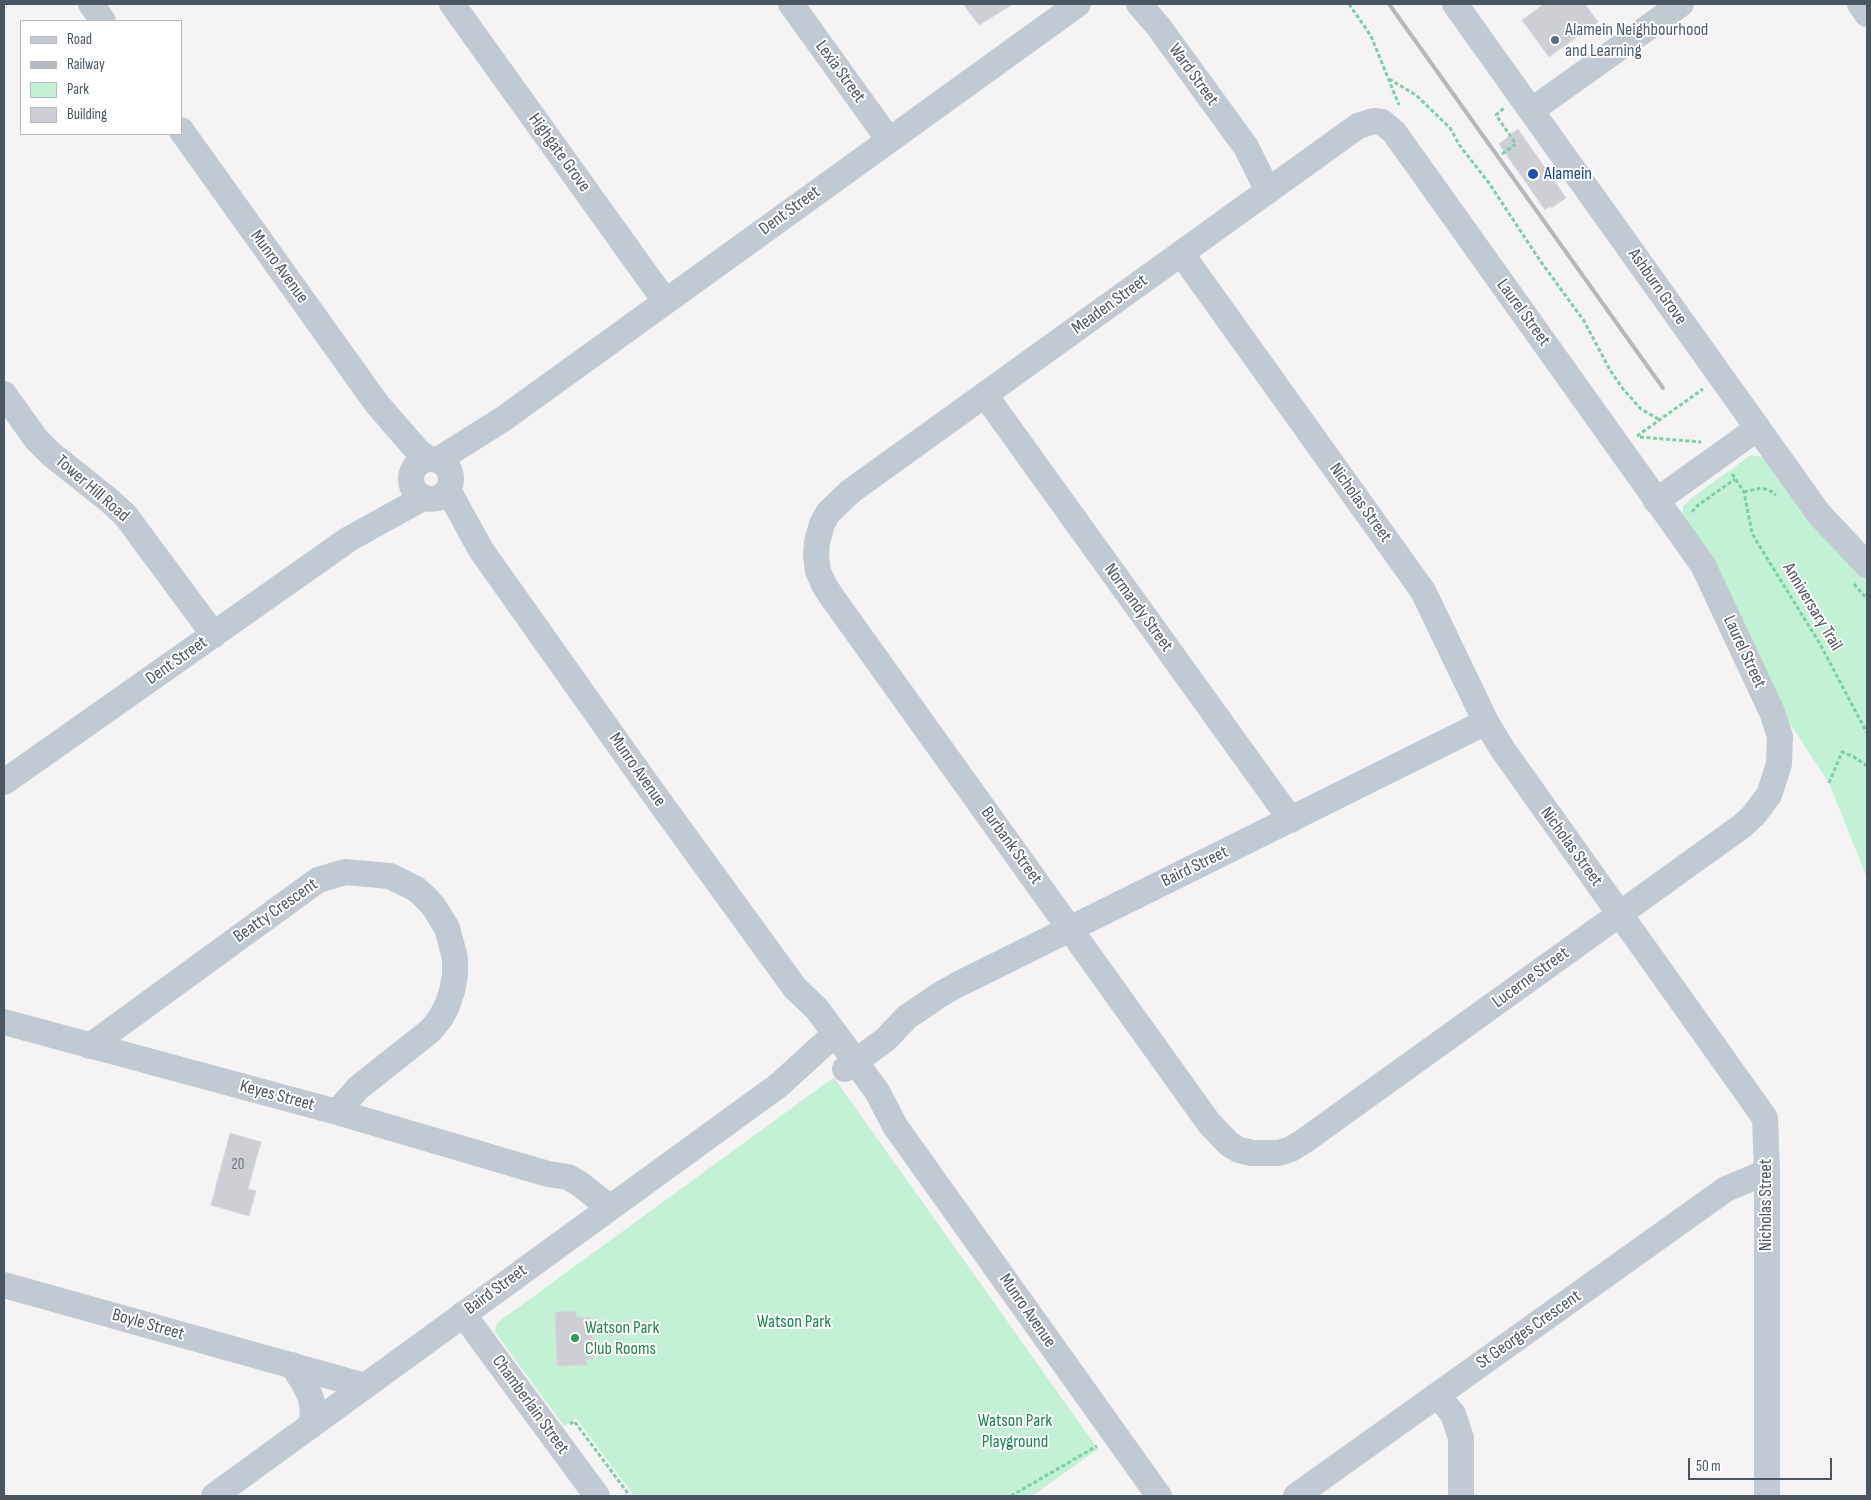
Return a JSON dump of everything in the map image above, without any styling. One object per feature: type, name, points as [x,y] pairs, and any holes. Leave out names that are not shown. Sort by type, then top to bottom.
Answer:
[{"type":"street","points":[[91,4],[102,20]]},
{"type":"street","name":"Highgate Grove","points":[[452,4],[665,302]]},
{"type":"street","name":"Lexia Street","points":[[791,4],[889,140]]},
{"type":"street","name":"Dent Street","points":[[4,782],[349,539],[431,479],[502,419],[1078,4]]},
{"type":"street","name":"Ward Street","points":[[1139,4],[1158,26],[1275,186]]},
{"type":"street","name":"Ashburn Grove","points":[[1455,4],[1819,514],[1867,565]]},
{"type":"street","points":[[1532,110],[1681,4]]},
{"type":"street","points":[[1860,4],[1867,14]]},
{"type":"street","name":"Meaden Street","points":[[836,504],[851,491],[1358,126],[1374,121],[1382,122],[1392,114]]},
{"type":"street","name":"Laurel Street","points":[[1392,114],[1660,506],[1703,565],[1772,712],[1780,736],[1779,764],[1776,779]]},
{"type":"street","name":"Munro Avenue","points":[[182,131],[431,479],[650,790],[795,988],[817,1009],[841,1052],[878,1093],[895,1126],[1159,1496]]},
{"type":"street","name":"Nicholas Street","points":[[1181,253],[1423,591],[1486,722],[1517,771],[1765,1118],[1767,1172],[1767,1496]]},
{"type":"street","name":"Tower Hill Road","points":[[4,394],[36,439],[51,454],[110,500],[126,516],[214,635]]},
{"type":"street","name":"Normandy Street","points":[[985,395],[1291,820]]},
{"type":"street","points":[[1660,506],[1761,433]]},
{"type":"street","name":"Burbank Street","points":[[836,504],[822,524],[817,542],[818,571],[824,585],[1214,1130],[1229,1144],[1239,1150],[1266,1155]]},
{"type":"street","name":"Baird Street","points":[[214,1496],[779,1085],[882,1029],[907,1018],[957,985],[1486,722]]},
{"type":"street","name":"Lucerne Street","points":[[1266,1155],[1291,1149],[1304,1142],[1753,816],[1769,796],[1776,779]]},
{"type":"street","name":"Beatty Crescent","points":[[90,1046],[318,880],[345,872],[390,876],[416,889],[425,896],[447,928],[455,958],[455,975],[452,991],[440,1019],[430,1031],[358,1088],[336,1112]]},
{"type":"street","name":"Keyes Street","points":[[4,1022],[336,1112],[548,1174],[564,1184],[584,1207],[600,1216]]},
{"type":"street","name":"St Georges Crescent","points":[[1296,1496],[1726,1189],[1767,1172]]},
{"type":"street","name":"Boyle Street","points":[[4,1285],[365,1386]]},
{"type":"street","name":"Chamberlain Street","points":[[463,1314],[597,1496]]},
{"type":"street","points":[[292,1366],[304,1383],[311,1398],[313,1413],[311,1426]]},
{"type":"street","points":[[1437,1395],[1452,1414],[1461,1438],[1461,1496]]},
{"type":"path","points":[[1349,4],[1371,36],[1388,79],[1392,114]]},
{"type":"path","points":[[1388,79],[1416,96],[1450,128],[1460,146],[1489,183],[1534,252],[1584,321],[1610,370],[1623,389],[1641,409],[1660,420]]},
{"type":"path","points":[[1502,154],[1516,144],[1496,115],[1504,108]]},
{"type":"path","points":[[1621,449],[1720,376]]},
{"type":"path","points":[[1680,534],[1694,524],[1691,515],[1693,510],[1735,479]]},
{"type":"path","name":"Anniversary Trail","points":[[1744,492],[1752,533],[1756,542],[1820,644],[1867,733]]},
{"type":"path","points":[[1829,783],[1842,752],[1854,757],[1867,766]]},
{"type":"path","points":[[1012,1496],[1099,1445]]},
{"type":"green space","points":[[1751,455],[1763,457],[1814,522],[1867,579],[1867,878],[1829,783],[1785,716],[1683,516],[1683,507],[1690,499]]},
{"type":"green space","name":"Watson Park","points":[[833,1078],[1098,1449],[1032,1496],[634,1496],[576,1418],[564,1426],[495,1332],[497,1323]]},
{"type":"building","points":[[963,4],[1013,4],[979,25]]},
{"type":"building","name":"Alamein Neighbourhood and Learning","points":[[1544,4],[1585,4],[1598,22],[1549,57],[1522,20]]},
{"type":"building","points":[[1518,129],[1566,198],[1551,208],[1550,206],[1545,210],[1499,144]]},
{"type":"building","points":[[230,1133],[261,1142],[248,1189],[256,1191],[249,1216],[211,1205]]},
{"type":"building","name":"Watson Park Club Rooms","points":[[576,1311],[576,1317],[593,1318],[593,1359],[586,1359],[587,1365],[557,1366],[555,1312]]},
{"type":"railway","points":[[1389,4],[1663,388]]},
{"type":"place","name":"Alamein Neighbourhood and Learning","points":[[1555,40]]},
{"type":"place","name":"Alamein","points":[[1533,174]]},
{"type":"place","name":"Watson Park Club Rooms","points":[[575,1338]]},
{"type":"park label","name":"Watson Park Playground","points":[[1015,1431]]}]
